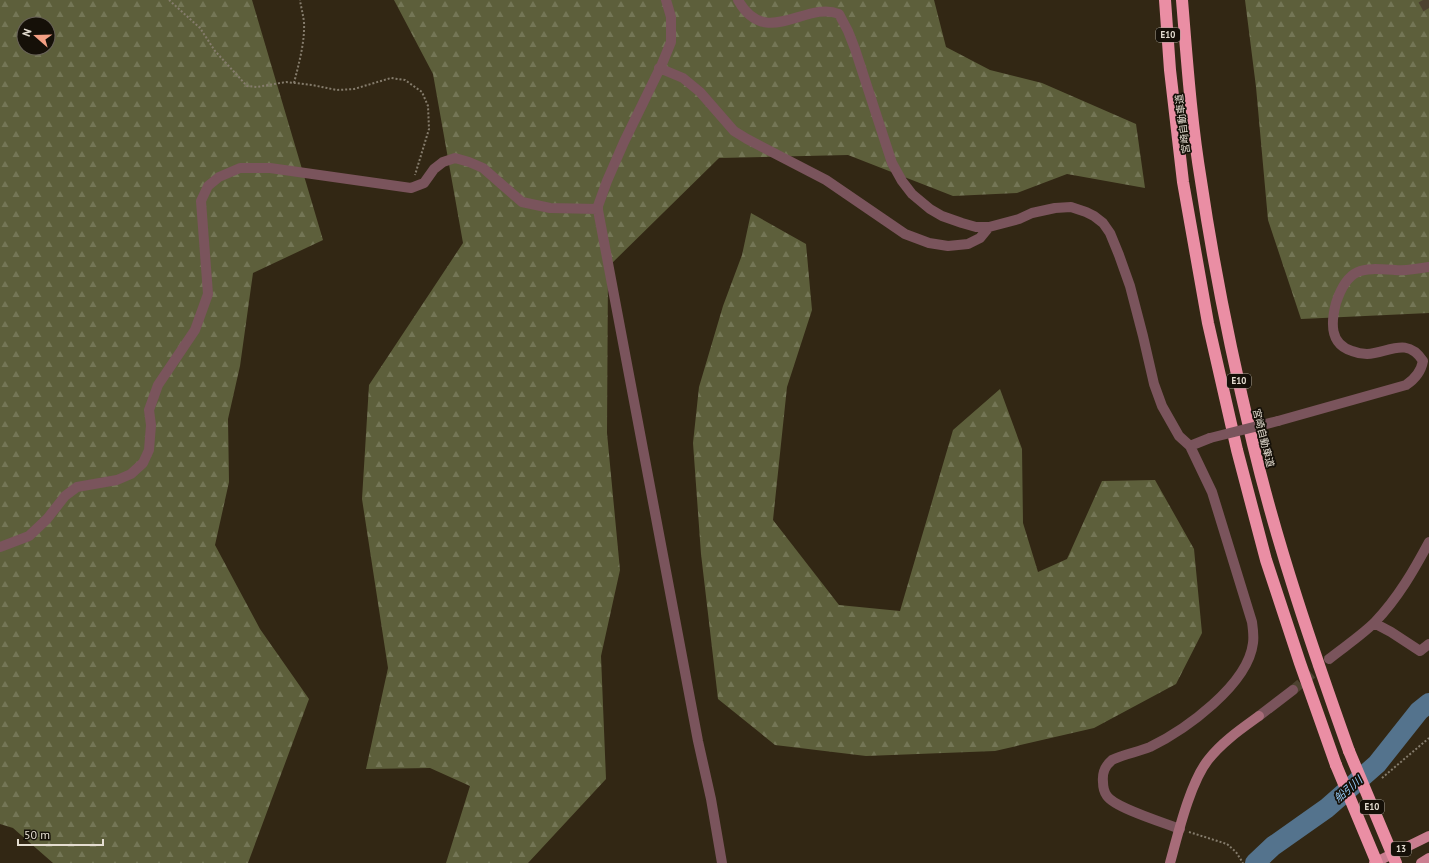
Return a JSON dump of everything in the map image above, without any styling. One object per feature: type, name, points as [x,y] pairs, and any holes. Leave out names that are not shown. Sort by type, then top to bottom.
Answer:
[{"type":"highway","name":"宮崎自動車道","points":[[1165,0],[1170,70],[1183,182],[1208,323],[1237,450],[1266,560],[1300,663],[1336,765],[1377,863]]},
{"type":"highway","name":"宮崎自動車道","points":[[1182,0],[1187,68],[1200,180],[1225,319],[1253,445],[1283,554],[1315,655],[1349,751],[1396,863]]},
{"type":"main road","name":"13","points":[[1374,863],[1429,836]]},
{"type":"main road","name":"13","points":[[1421,863],[1429,858]]},
{"type":"street","points":[[666,0],[671,17],[671,42],[624,142],[607,181],[598,209],[722,863]]},
{"type":"street","points":[[738,0],[750,14],[767,21],[785,20],[813,10],[821,9],[839,14],[848,31],[892,163],[902,181],[912,194],[930,209],[942,216],[976,227],[989,227],[1019,219],[1032,213],[1071,207],[1086,212],[1103,223],[1110,233],[1130,286],[1154,384],[1162,406],[1179,436],[1190,446],[1212,492],[1252,622],[1254,633],[1253,644],[1249,657],[1235,680],[1224,694],[1208,709],[1186,727],[1150,746],[1112,760],[1104,770],[1103,788],[1107,796],[1117,805],[1180,829]]},
{"type":"street","points":[[660,68],[683,78],[700,92],[734,131],[826,180],[905,234],[929,242],[948,246],[968,244],[980,238],[989,227]]},
{"type":"street","points":[[0,547],[29,536],[47,519],[65,496],[77,487],[117,480],[131,474],[144,463],[149,450],[151,425],[149,410],[158,385],[195,330],[208,294],[201,201],[208,186],[219,177],[240,168],[270,168],[411,188],[424,183],[434,169],[443,162],[455,158],[483,168],[522,202],[550,208],[598,209]]},
{"type":"street","points":[[1190,446],[1210,438],[1406,386],[1414,380],[1422,368],[1423,361],[1415,352],[1401,347],[1390,348],[1369,354],[1362,354],[1343,347],[1333,331],[1334,312],[1342,288],[1358,271],[1376,268],[1407,270],[1429,267]]},
{"type":"street","points":[[1329,659],[1374,623],[1398,595],[1416,567],[1429,542]]},
{"type":"street","points":[[1374,623],[1420,651],[1429,644]]},
{"type":"street","points":[[1170,863],[1180,829],[1200,774],[1208,760],[1229,738],[1293,690]]},
{"type":"path","points":[[169,0],[200,28],[215,51],[247,86],[257,88],[286,82],[312,84],[337,90],[354,89],[391,78],[405,80],[422,92],[428,106],[429,130],[411,188]]},
{"type":"path","points":[[294,83],[301,58],[303,41],[304,22],[300,0]]},
{"type":"path","points":[[1382,778],[1429,738]]},
{"type":"path","points":[[1180,829],[1227,844],[1236,852],[1243,863]]},
{"type":"green space","points":[[0,0],[252,0],[323,240],[253,273],[240,366],[228,419],[229,482],[215,545],[260,629],[309,699],[248,863],[53,863],[13,828],[0,824]]},
{"type":"green space","points":[[394,0],[934,0],[946,47],[990,70],[1042,83],[1136,124],[1145,188],[1067,174],[1017,193],[953,196],[848,155],[719,158],[608,267],[607,433],[620,570],[601,656],[606,779],[528,863],[446,863],[470,786],[430,768],[366,769],[388,668],[362,499],[369,385],[463,243],[433,74]]},
{"type":"green space","points":[[1245,0],[1429,0],[1429,313],[1301,319],[1268,220],[1256,87]]},
{"type":"green space","points":[[751,213],[806,244],[812,310],[787,387],[773,520],[839,605],[900,611],[953,430],[1000,389],[1022,449],[1023,523],[1038,572],[1067,559],[1102,481],[1155,480],[1194,549],[1202,633],[1176,684],[1094,728],[995,751],[866,756],[775,745],[718,699],[701,554],[693,443],[699,387],[723,306],[742,255]]},
{"type":"waterway","name":"船引川","points":[[1255,863],[1273,846],[1327,808],[1377,764],[1419,711],[1429,703]]},
{"type":"tunnel","points":[[1423,0],[1429,11]]},
{"type":"tunnel","points":[[1293,690],[1329,659]]}]
